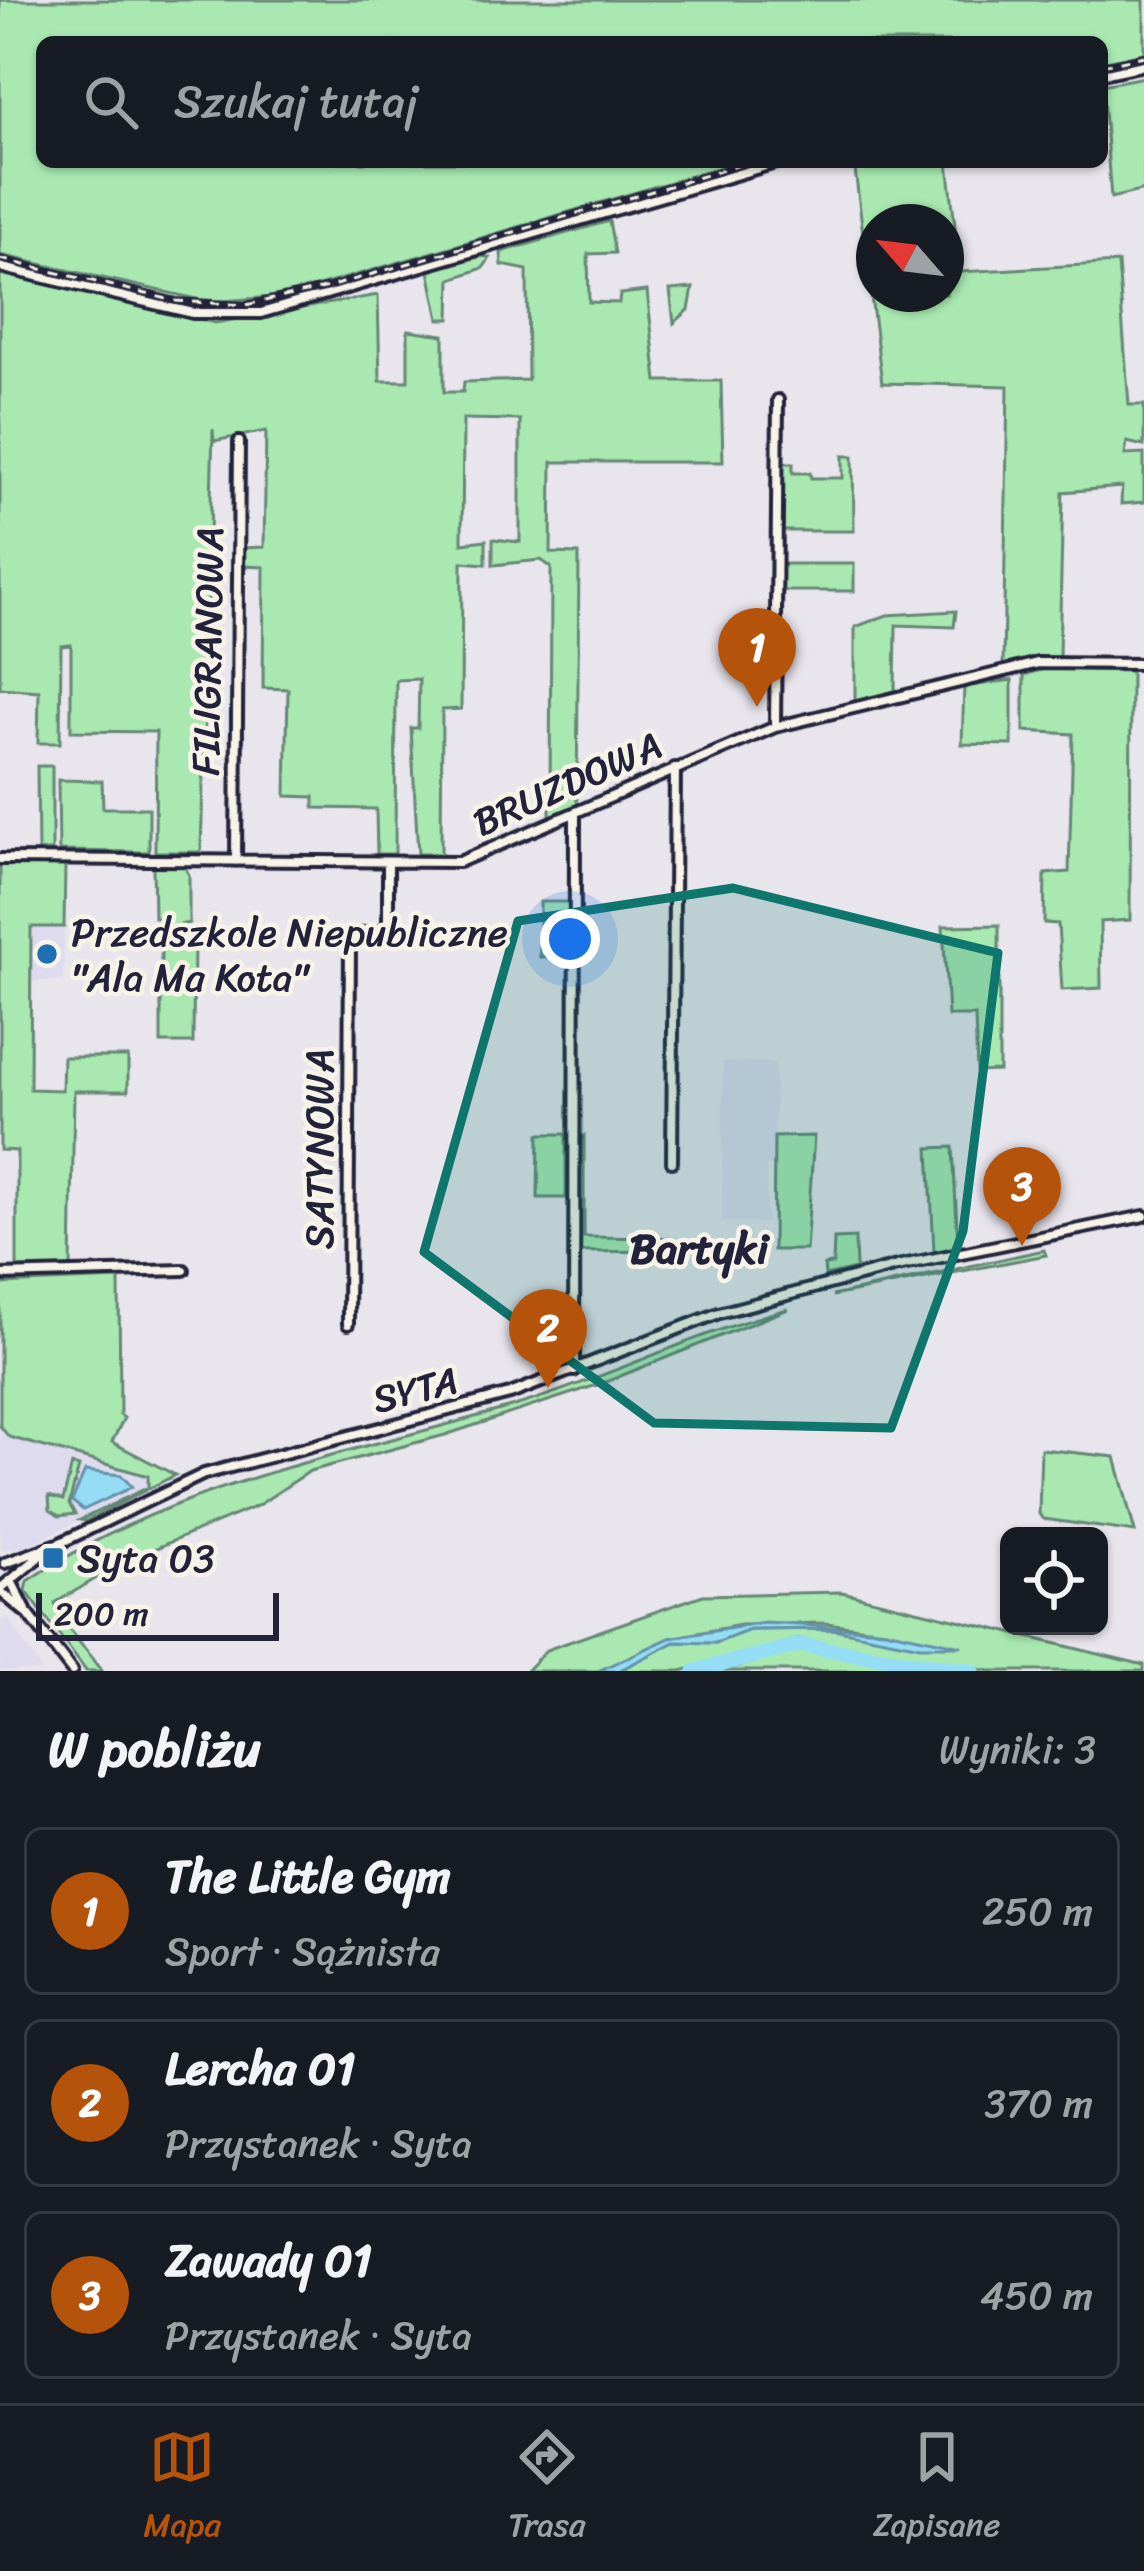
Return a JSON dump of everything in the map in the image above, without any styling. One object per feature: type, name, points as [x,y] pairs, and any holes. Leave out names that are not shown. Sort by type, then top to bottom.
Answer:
[{"type":"street","points":[[1108,73],[1144,65]]},
{"type":"street","points":[[0,267],[193,313],[261,313],[758,168]]},
{"type":"street","points":[[775,727],[778,400]]},
{"type":"street","name":"FILIGRANOWA","points":[[236,861],[239,442]]},
{"type":"street","name":"BRUZDOWA","points":[[0,859],[459,862],[775,727],[1039,663],[1144,664]]},
{"type":"street","points":[[673,1162],[675,768]]},
{"type":"street","points":[[574,1370],[575,816]]},
{"type":"street","name":"SATYNOWA","points":[[348,1324],[350,941],[354,935],[388,930],[388,862]]},
{"type":"street","name":"SYTA","points":[[2,1562],[55,1545],[218,1469],[446,1414],[674,1329],[798,1289],[1144,1216]]},
{"type":"street","points":[[0,1275],[184,1270]]},
{"type":"street","name":"SYTA","points":[[0,1590],[55,1545]]},
{"type":"street","points":[[2,1562],[29,1615],[71,1671]]},
{"type":"street","points":[[0,1590],[29,1615]]},
{"type":"highlighted area","points":[[733,888],[998,953],[963,1231],[891,1428],[654,1423],[424,1252],[518,921]]},
{"type":"shaded area","name":"Przedszkole Niepubliczne \"Ala Ma Kota\"","points":[[31,927],[64,927],[63,981],[30,981]]},
{"type":"shaded area","points":[[723,1062],[775,1063],[774,1166],[766,1166],[767,1223],[722,1222]]},
{"type":"shaded area","points":[[0,1426],[9,1437],[148,1476],[149,1487],[24,1547],[0,1549]]},
{"type":"shaded area","points":[[8,1617],[42,1671],[0,1671],[0,1622]]},
{"type":"green space","points":[[0,0],[1144,0],[1144,53],[1108,61],[1108,36],[36,36],[36,168],[718,168],[285,296],[210,302],[0,255]]},
{"type":"green space","points":[[1144,77],[1144,190],[1111,198],[1108,160],[1108,84]]},
{"type":"green space","points":[[855,168],[949,168],[953,204],[859,204]]},
{"type":"green space","points":[[609,221],[615,253],[588,254],[589,302],[619,303],[620,294],[647,291],[657,381],[721,381],[723,462],[552,462],[551,553],[579,554],[577,807],[550,816],[551,567],[541,560],[493,565],[493,539],[520,542],[520,420],[463,419],[462,543],[486,540],[486,564],[462,562],[461,709],[442,710],[441,854],[418,854],[411,728],[418,728],[419,679],[396,680],[395,854],[377,854],[376,809],[314,808],[314,797],[286,796],[288,689],[263,688],[264,567],[242,566],[242,548],[264,547],[266,431],[214,441],[213,429],[201,852],[155,852],[156,732],[71,731],[71,645],[61,646],[60,743],[38,743],[39,691],[0,688],[0,273],[215,323],[378,295],[380,381],[408,381],[408,330],[444,335],[444,392],[463,392],[464,382],[528,380],[527,270],[502,265],[501,252]]},
{"type":"green space","points":[[482,256],[490,258],[483,268],[451,279],[450,319],[439,319],[429,271]]},
{"type":"green space","points":[[1118,263],[1129,405],[1144,405],[1144,446],[1127,442],[1125,455],[1144,454],[1144,502],[1121,504],[1122,487],[1063,492],[1059,657],[1003,665],[1008,386],[882,383],[873,312],[964,312],[964,272]]},
{"type":"green space","points":[[693,288],[689,310],[674,323],[670,290]]},
{"type":"green space","points":[[843,456],[853,456],[854,531],[778,531],[780,463],[793,463],[793,473],[810,473],[811,478],[843,478]]},
{"type":"green space","points":[[782,564],[854,564],[854,591],[781,591]]},
{"type":"green space","points":[[956,611],[954,627],[896,625],[895,691],[855,701],[855,627],[887,615]]},
{"type":"green space","points":[[1044,669],[1131,671],[1130,920],[1100,922],[1101,988],[1062,990],[1058,924],[1044,923],[1045,874],[1069,872],[1073,734],[1024,731],[1024,675]]},
{"type":"green space","points":[[1012,680],[1012,745],[962,744],[964,687]]},
{"type":"green space","points":[[37,766],[52,766],[52,851],[38,851]]},
{"type":"green space","points":[[58,780],[102,781],[103,808],[149,808],[149,852],[59,851]]},
{"type":"green space","points":[[183,864],[189,875],[189,923],[161,929],[160,918],[154,918],[153,866]]},
{"type":"green space","points":[[0,865],[65,865],[64,927],[31,927],[30,1089],[62,1090],[63,1057],[128,1057],[128,1091],[74,1091],[71,1269],[17,1271],[17,1151],[0,1150]]},
{"type":"green space","points":[[540,902],[571,902],[571,956],[540,957]]},
{"type":"green space","points":[[999,925],[999,1071],[977,1072],[975,1016],[948,1016],[943,926]]},
{"type":"green space","points":[[161,936],[194,937],[193,1043],[161,1043]]},
{"type":"green space","points":[[539,1134],[566,1134],[566,1198],[538,1198]]},
{"type":"green space","points":[[584,1136],[584,1237],[669,1238],[669,1251],[579,1252],[580,1140]]},
{"type":"green space","points":[[814,1136],[806,1250],[773,1250],[774,1137]]},
{"type":"green space","points":[[953,1147],[958,1246],[934,1252],[929,1148]]},
{"type":"green space","points":[[855,1238],[856,1269],[825,1276],[824,1265],[833,1264],[834,1239]]},
{"type":"green space","points":[[1044,1250],[1046,1255],[832,1296]]},
{"type":"green space","points":[[119,1279],[120,1415],[124,1418],[112,1442],[175,1475],[86,1521],[80,1520],[148,1487],[148,1476],[9,1437],[0,1426],[0,1284]]},
{"type":"green space","points":[[788,1309],[603,1383],[445,1435],[310,1471],[257,1506],[127,1560],[55,1603],[102,1671],[86,1671],[26,1591],[28,1581],[84,1547],[202,1495],[514,1406]]},
{"type":"green space","points":[[1041,1449],[1115,1457],[1135,1532],[1044,1519],[1039,1514]]},
{"type":"green space","points":[[72,1465],[79,1467],[69,1504],[75,1514],[59,1516],[50,1510],[49,1496],[63,1500]]},
{"type":"green space","points":[[842,1592],[1000,1630],[1000,1635],[1020,1635],[1144,1665],[1144,1671],[991,1671],[799,1639],[681,1671],[618,1671],[675,1642],[716,1643],[749,1630],[834,1629],[881,1637],[885,1630],[825,1623],[741,1625],[670,1638],[598,1671],[526,1671],[546,1650],[703,1595]]},
{"type":"green space","points":[[798,1650],[946,1671],[722,1671]]},
{"type":"water","points":[[85,1471],[121,1475],[132,1487],[83,1510],[72,1501]]},
{"type":"water","points":[[765,1623],[885,1630],[962,1646],[920,1646],[834,1629],[750,1630],[716,1643],[675,1642],[618,1671],[598,1671],[670,1638]]},
{"type":"waterway","points":[[695,1671],[800,1645],[973,1671]]},
{"type":"railway","points":[[1108,64],[1144,56]]},
{"type":"railway","points":[[0,259],[176,301],[246,305],[329,287],[730,168]]},
{"type":"place","name":"The Little Gym","points":[[757,707]]},
{"type":"place","name":"Przedszkole Niepubliczne \"Ala Ma Kota\"","points":[[47,954]]},
{"type":"place","name":"Zawady 01","points":[[1022,1246]]},
{"type":"place","name":"Lercha 01","points":[[548,1388]]},
{"type":"place","name":"Syta 03","points":[[53,1558]]},
{"type":"district","name":"Bartyki","points":[[699,1248]]}]
